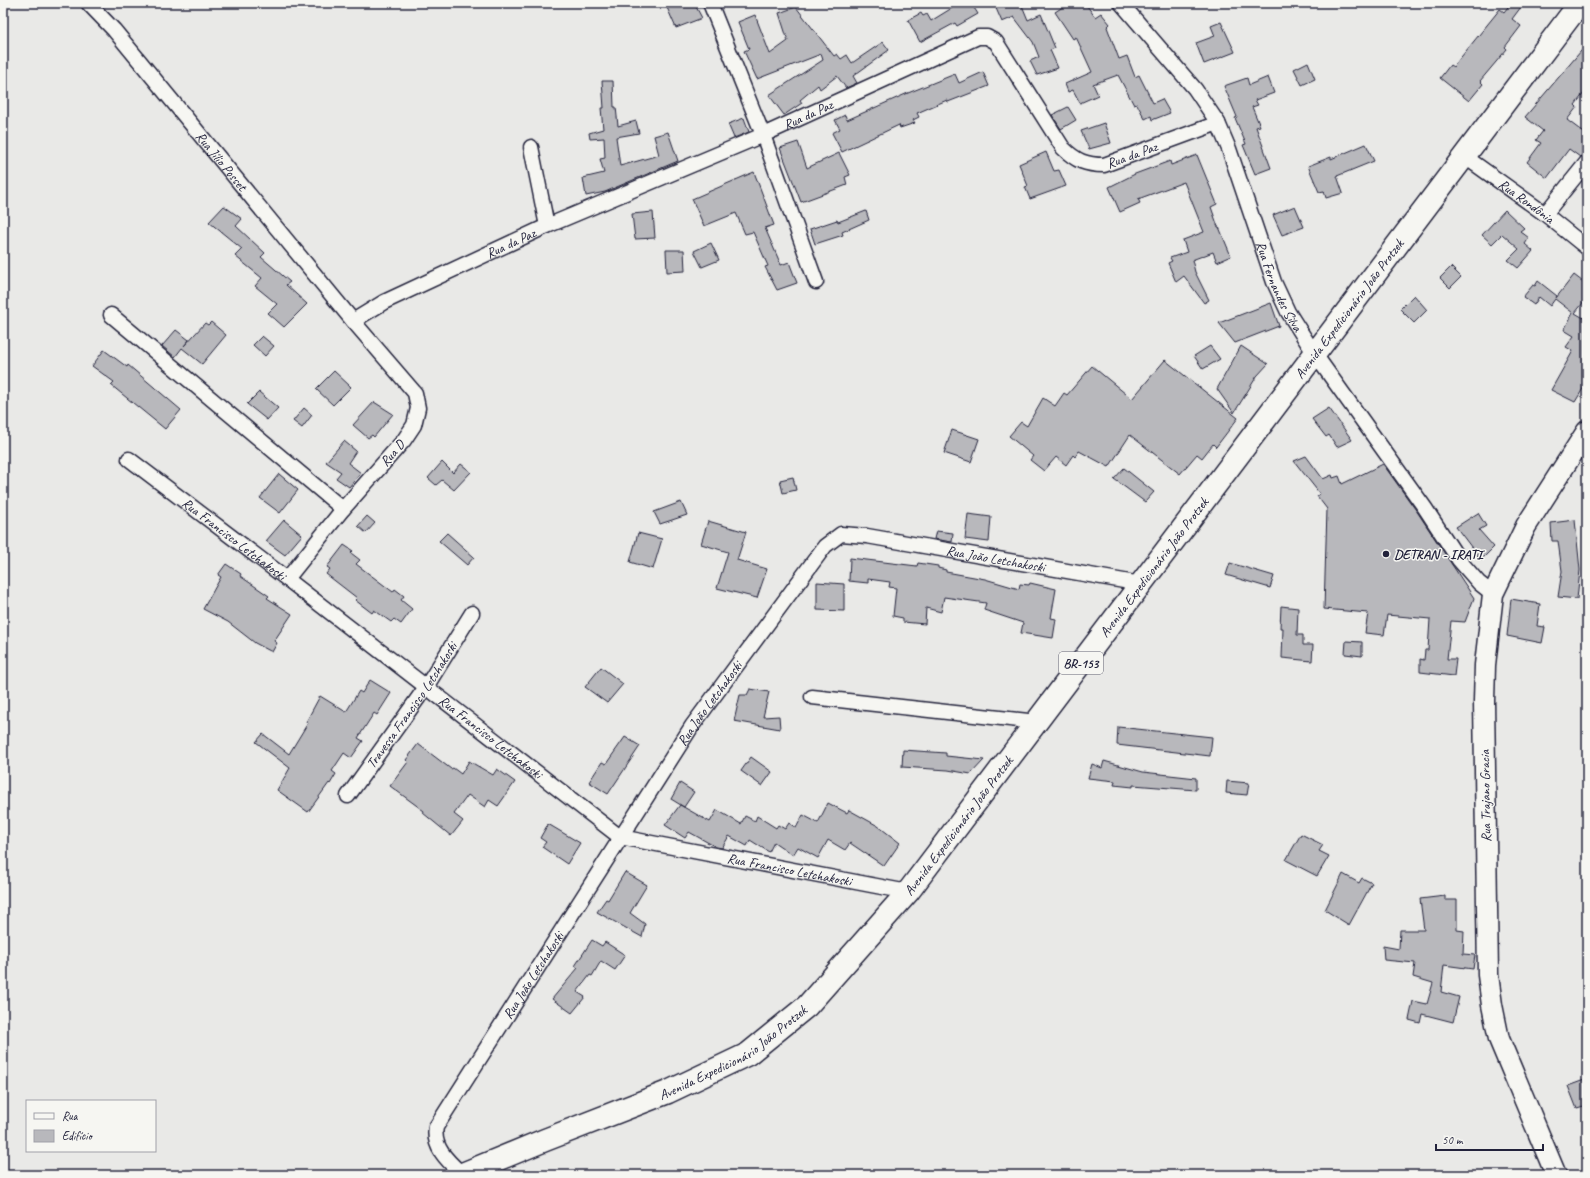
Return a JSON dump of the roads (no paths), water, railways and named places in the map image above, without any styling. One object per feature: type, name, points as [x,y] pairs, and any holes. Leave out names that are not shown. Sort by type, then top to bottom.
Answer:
[{"type":"highway","name":"Avenida Expedicionário João Protzek","points":[[462,1175],[545,1140],[668,1092],[748,1054],[807,1006],[908,892],[1580,3]]},
{"type":"main road","name":"Rua Trajano Gracia","points":[[1556,1175],[1499,1039],[1492,1005],[1488,976],[1484,701],[1485,665],[1493,594],[1526,526],[1587,431]]},
{"type":"street","name":"Rua Jílio Posset","points":[[88,3],[114,30],[353,321]]},
{"type":"street","points":[[710,3],[762,135],[816,282]]},
{"type":"street","name":"Rua Fernandes Silva","points":[[1121,3],[1195,89],[1218,123],[1229,149],[1274,282],[1288,312],[1314,353],[1425,508],[1459,560],[1478,583],[1493,594]]},
{"type":"street","name":"Rua da Paz","points":[[353,321],[384,302],[547,226],[762,135],[978,37],[987,37],[996,42],[1063,148],[1074,159],[1089,165],[1104,165],[1218,123]]},
{"type":"street","points":[[531,147],[547,226]]},
{"type":"street","name":"Rua Rondônia","points":[[1464,156],[1545,214],[1587,248]]},
{"type":"street","points":[[1545,214],[1587,162]]},
{"type":"street","points":[[110,315],[343,509]]},
{"type":"street","name":"Rua D","points":[[287,579],[343,509],[404,440],[414,425],[418,408],[415,393],[353,321]]},
{"type":"street","name":"Rua Francisco Letchakoski","points":[[129,459],[426,686],[620,837],[908,892]]},
{"type":"street","name":"Rua João Letchakoski","points":[[462,1175],[442,1154],[434,1134],[436,1127],[692,726],[825,546],[841,534],[875,538],[1141,584]]},
{"type":"street","name":"Travessa Francisco Letchakoski","points":[[348,796],[426,686],[472,613]]},
{"type":"street","points":[[812,697],[1037,722]]},
{"type":"place","name":"DETRAN - IRATI","points":[[1386,554]]}]
